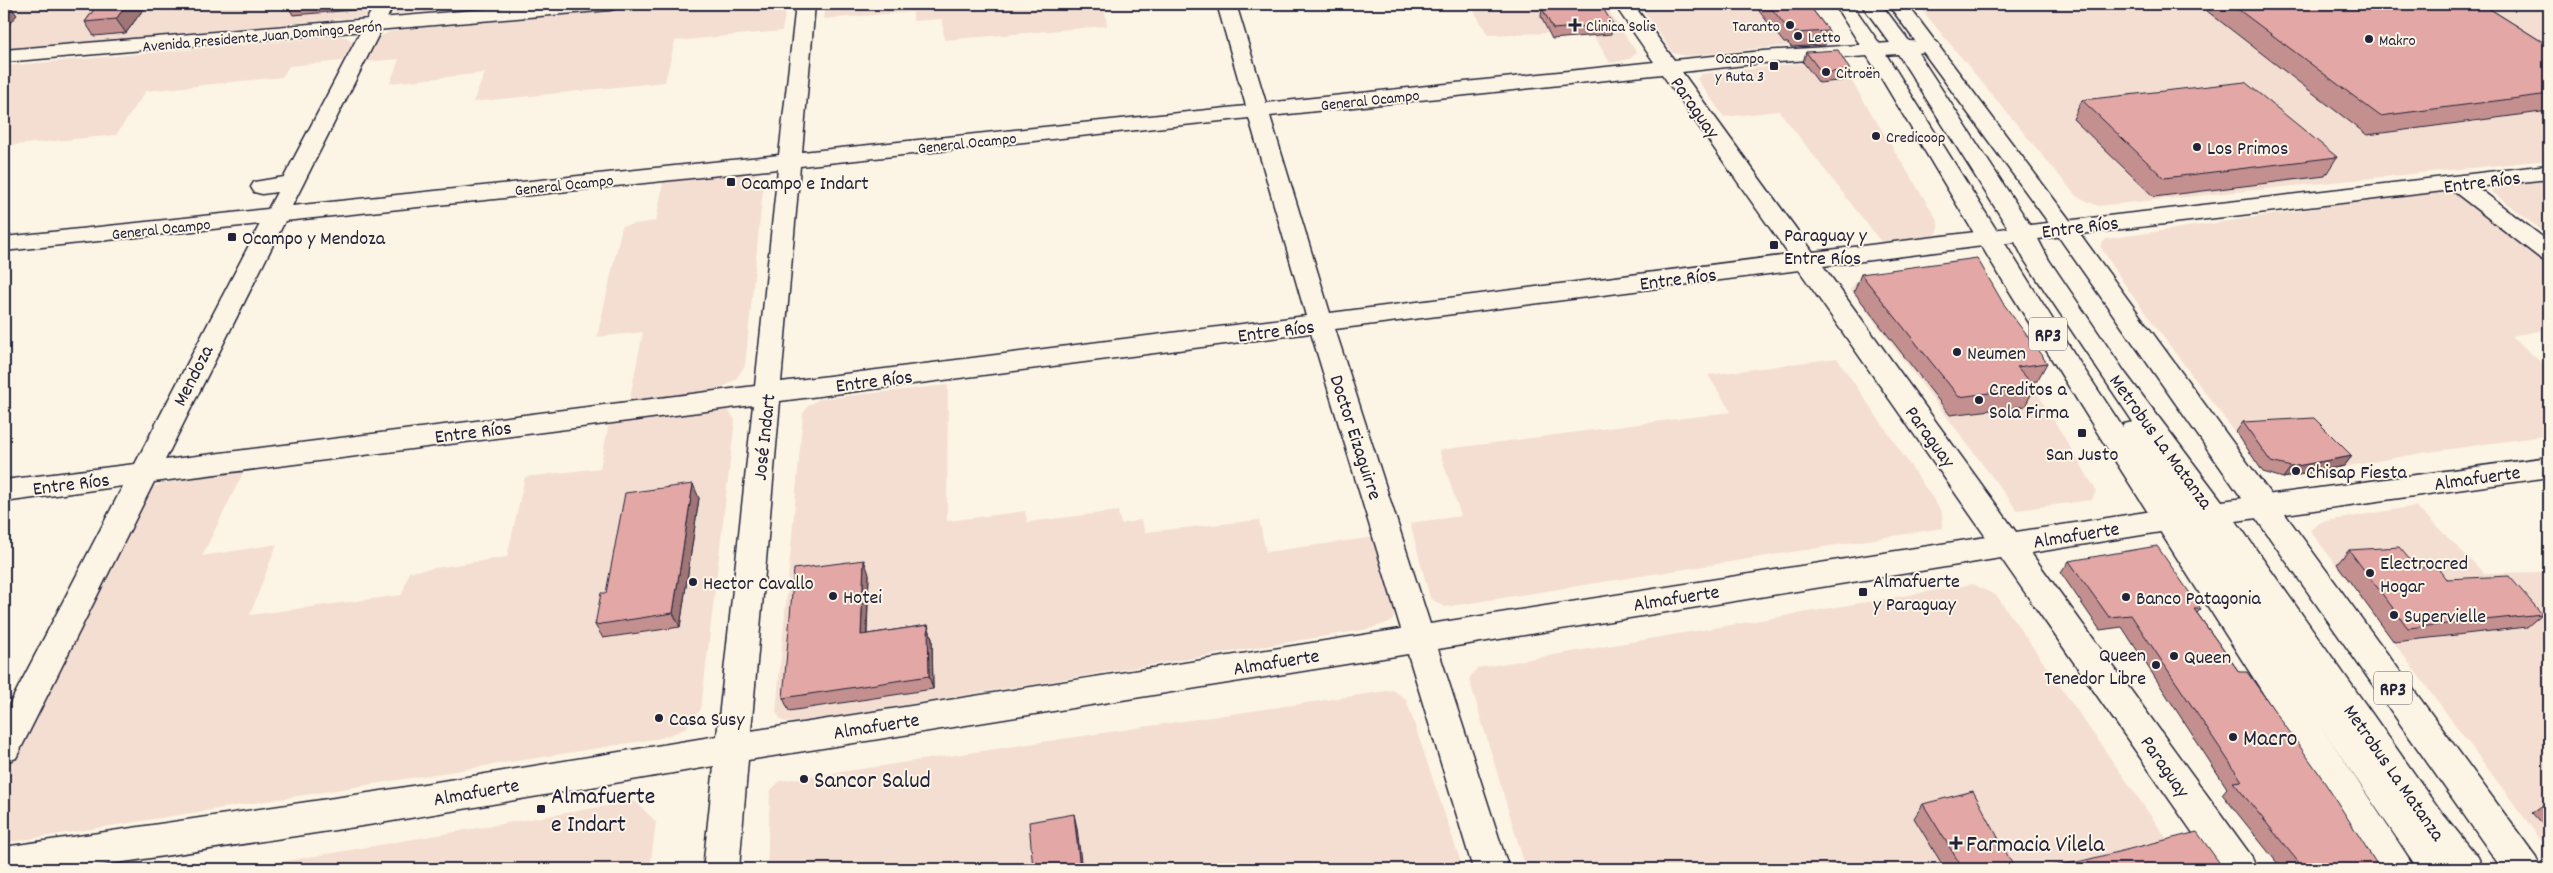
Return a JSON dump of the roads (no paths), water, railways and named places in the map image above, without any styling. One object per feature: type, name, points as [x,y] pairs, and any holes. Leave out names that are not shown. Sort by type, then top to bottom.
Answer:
[{"type":"main road","name":"Mendoza","points":[[4,748],[142,473],[384,4]]},
{"type":"main road","name":"Avenida Presidente Juan Domingo Perón","points":[[4,56],[610,4]]},
{"type":"main road","name":"José Indart","points":[[721,869],[805,4]]},
{"type":"main road","name":"Doctor Eizaguirre","points":[[1226,4],[1321,324],[1491,869]]},
{"type":"main road","name":"Paraguay","points":[[1623,4],[1804,262],[2010,545],[2239,869]]},
{"type":"main road","name":"RP3","points":[[1842,4],[2006,235],[2190,516],[2395,869]]},
{"type":"main road","name":"Metrobus La Matanza","points":[[1871,4],[1904,47],[2006,235],[2038,261],[2112,372],[2190,516],[2438,869]]},
{"type":"main road","name":"RP3","points":[[1897,4],[2064,228],[2523,869]]},
{"type":"main road","name":"General Ocampo","points":[[4,244],[192,216],[273,217],[1668,67],[1874,48],[1930,46]]},
{"type":"main road","name":"Entre Ríos","points":[[4,491],[2006,235],[2459,184],[2549,172]]},
{"type":"main road","points":[[262,187],[291,183]]},
{"type":"main road","points":[[2459,184],[2549,254]]},
{"type":"main road","name":"Almafuerte","points":[[4,864],[375,808],[733,748],[2190,516],[2549,468]]},
{"type":"main road","name":"Metrobus La Matanza","points":[[2190,516],[2465,869]]},
{"type":"place","name":"Clinica Solis","points":[[1575,25]]},
{"type":"place","name":"Taranto","points":[[1790,25]]},
{"type":"place","name":"Letto","points":[[1798,36]]},
{"type":"place","name":"Makro","points":[[2369,39]]},
{"type":"place","name":"Ocampo y Ruta 3","points":[[1774,66]]},
{"type":"place","name":"Citroën","points":[[1826,72]]},
{"type":"place","name":"Credicoop","points":[[1876,136]]},
{"type":"place","name":"Los Primos","points":[[2197,147]]},
{"type":"place","name":"Ocampo e Indart","points":[[731,182]]},
{"type":"place","name":"Ocampo y Mendoza","points":[[232,237]]},
{"type":"place","name":"Paraguay y Entre Ríos","points":[[1774,245]]},
{"type":"place","name":"Neumen","points":[[1957,352]]},
{"type":"place","name":"Creditos a Sola Firma","points":[[1979,400]]},
{"type":"place","name":"San Justo","points":[[2082,433]]},
{"type":"place","name":"Chisap Fiesta","points":[[2296,471]]},
{"type":"place","name":"Electrocred Hogar","points":[[2370,573]]},
{"type":"place","name":"Hector Cavallo","points":[[693,582]]},
{"type":"place","name":"Almafuerte y Paraguay","points":[[1863,592]]},
{"type":"place","name":"Hotei","points":[[833,596]]},
{"type":"place","name":"Banco Patagonia","points":[[2126,597]]},
{"type":"place","name":"Supervielle","points":[[2394,615]]},
{"type":"place","name":"Queen","points":[[2174,656]]},
{"type":"place","name":"Queen Tenedor Libre","points":[[2156,665]]},
{"type":"place","name":"Casa Susy","points":[[659,718]]},
{"type":"place","name":"Macro","points":[[2233,737]]},
{"type":"place","name":"Sancor Salud","points":[[804,779]]},
{"type":"place","name":"Almafuerte e Indart","points":[[541,809]]},
{"type":"place","name":"Farmacia Vilela","points":[[1956,843]]}]
